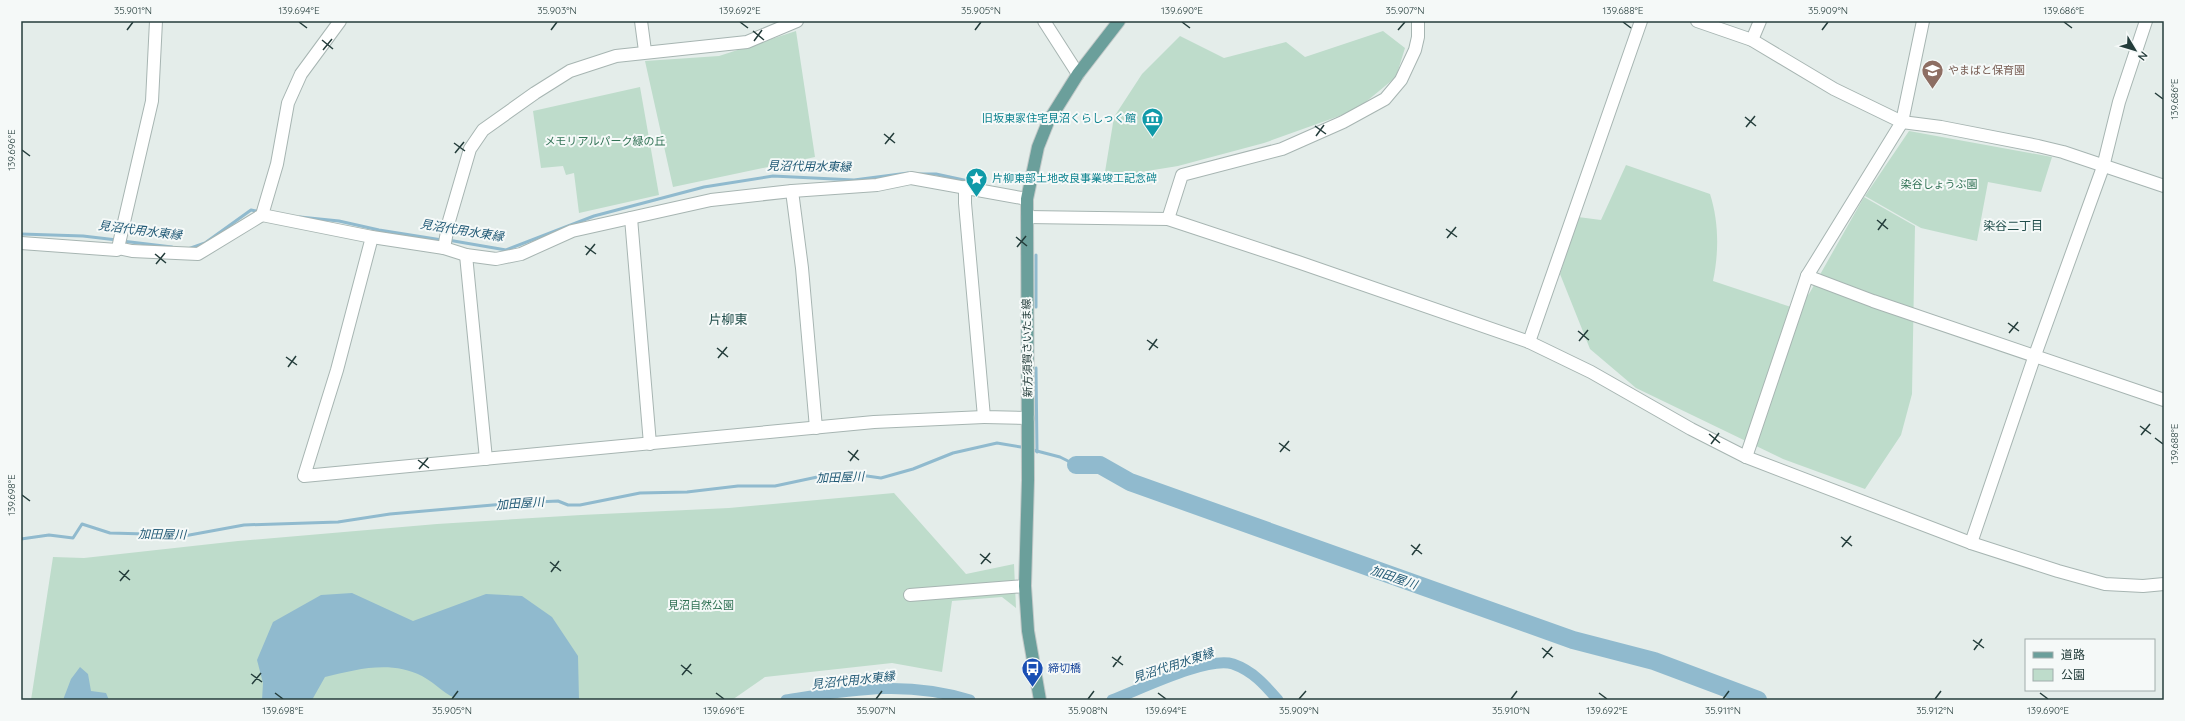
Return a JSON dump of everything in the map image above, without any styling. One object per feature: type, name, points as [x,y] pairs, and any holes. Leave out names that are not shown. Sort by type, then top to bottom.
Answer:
[{"type":"main road","name":"新方須賀さいたま線","points":[[1040,700],[1028,631],[1025,586],[1028,418],[1027,199],[1038,147],[1048,122],[1078,74],[1119,21]]},
{"type":"street","points":[[156,21],[152,100],[118,248],[132,251],[198,254],[262,215],[277,164],[288,103],[300,74],[340,21]]},
{"type":"street","points":[[641,21],[645,51]]},
{"type":"street","points":[[444,248],[449,221],[470,148],[483,130],[570,72],[616,56],[645,51],[747,42],[797,21]]},
{"type":"street","points":[[1044,21],[1078,74]]},
{"type":"street","points":[[1168,219],[1182,175],[1282,149],[1343,122],[1385,98],[1401,80],[1415,50],[1418,37],[1418,21]]},
{"type":"street","points":[[1529,342],[1641,21]]},
{"type":"street","points":[[1697,21],[1752,40],[1834,89],[1902,122],[1941,127],[2063,152],[2103,167],[2164,186]]},
{"type":"street","points":[[1752,40],[1760,21]]},
{"type":"street","points":[[1746,457],[1808,276],[1902,122],[1923,21]]},
{"type":"street","points":[[1971,542],[2035,355],[2103,167],[2119,102],[2146,21]]},
{"type":"street","points":[[262,215],[372,237],[444,248],[466,255],[496,259],[521,254],[572,231],[711,200],[792,190],[878,184],[911,178],[1027,199]]},
{"type":"street","points":[[965,187],[965,203],[984,417]]},
{"type":"street","points":[[792,190],[802,268],[816,428]]},
{"type":"street","points":[[1027,217],[1168,219],[1298,262],[1529,342],[1591,372],[1691,430],[1746,457],[1971,542],[2058,571],[2105,584],[2144,586],[2164,584]]},
{"type":"street","points":[[631,218],[650,444]]},
{"type":"street","points":[[372,237],[338,370],[304,476],[486,459],[572,449],[650,444],[874,422],[984,417],[1028,418]]},
{"type":"street","points":[[21,243],[117,250]]},
{"type":"street","points":[[466,255],[486,459]]},
{"type":"street","points":[[1808,276],[1873,301],[2164,400]]},
{"type":"street","points":[[910,595],[1025,586]]},
{"type":"green space","points":[[796,31],[815,157],[673,187],[645,61],[719,56]]},
{"type":"green space","points":[[1383,31],[1405,48],[1396,77],[1356,110],[1264,143],[1178,166],[1104,178],[1114,117],[1142,74],[1180,36],[1224,58],[1286,42],[1305,57]]},
{"type":"green space","name":"メモリアルパーク緑の丘","points":[[640,87],[659,195],[579,213],[574,173],[566,175],[563,166],[541,168],[533,111]]},
{"type":"green space","name":"染谷しょうぶ園","points":[[1909,131],[2052,157],[2041,192],[1988,182],[1977,241],[1921,228],[1865,196]]},
{"type":"green space","points":[[1626,165],[1710,194],[1715,215],[1717,237],[1713,281],[1791,307],[1809,294],[1864,197],[1915,226],[1912,394],[1901,435],[1865,489],[1783,459],[1636,388],[1590,349],[1560,274],[1578,217],[1601,220]]},
{"type":"green space","name":"見沼自然公園","points":[[894,493],[966,574],[1014,564],[1016,608],[1002,597],[952,601],[942,672],[892,663],[765,677],[732,700],[31,700],[53,557],[84,558],[238,541],[437,524],[729,508]]},
{"type":"water","points":[[352,593],[413,621],[486,594],[522,596],[552,617],[578,656],[579,700],[461,700],[450,696],[422,676],[398,668],[386,667],[349,671],[325,677],[312,700],[262,700],[263,683],[257,660],[273,622],[321,595]]},
{"type":"water","points":[[80,667],[88,674],[91,691],[106,693],[109,700],[63,700],[71,679]]},
{"type":"waterway","name":"見沼代用水東縁","points":[[448,240],[506,250],[594,216],[704,187],[773,176],[854,180],[908,173]]},
{"type":"waterway","name":"見沼代用水東縁","points":[[917,174],[936,174],[973,182]]},
{"type":"waterway","name":"見沼代用水東縁","points":[[188,249],[205,243],[251,210],[261,212]]},
{"type":"waterway","name":"見沼代用水東縁","points":[[300,217],[339,221],[379,230],[442,240]]},
{"type":"waterway","name":"見沼代用水東縁","points":[[21,234],[83,236],[117,240]]},
{"type":"waterway","name":"見沼代用水東縁","points":[[122,241],[172,247]]},
{"type":"waterway","name":"見沼代用水東縁","points":[[1036,255],[1036,307]]},
{"type":"waterway","name":"見沼代用水東縁","points":[[1036,368],[1037,452]]},
{"type":"waterway","name":"加田屋川","points":[[21,539],[49,535],[73,538],[82,524],[110,533],[146,534],[169,532],[184,536],[244,525],[338,522],[390,514],[516,503],[558,501],[568,505],[580,505],[640,493],[687,492],[738,486],[775,486],[822,476],[860,475],[881,478],[913,469],[953,453],[997,443],[1021,447]]},
{"type":"waterway","name":"加田屋川","points":[[1033,450],[1060,457],[1076,465]]},
{"type":"waterway","name":"加田屋川","points":[[1076,465],[1100,465],[1130,482],[1573,640],[1654,661],[1758,700]]},
{"type":"waterway","name":"見沼代用水東縁","points":[[1112,700],[1190,669],[1221,663],[1233,664],[1247,670],[1278,700]]},
{"type":"waterway","name":"見沼代用水東縁","points":[[786,700],[856,690],[878,689],[923,690],[970,700]]},
{"type":"place","name":"やまばと保育園","points":[[1933,90]]},
{"type":"place","name":"旧坂東家住宅見沼くらしっく館","points":[[1152,138]]},
{"type":"place","name":"片柳東部土地改良事業竣工記念碑","points":[[977,198]]},
{"type":"place","name":"締切橋","points":[[1032,688]]},
{"type":"district","name":"染谷二丁目","points":[[2013,225]]},
{"type":"district","name":"片柳東","points":[[728,319]]}]
